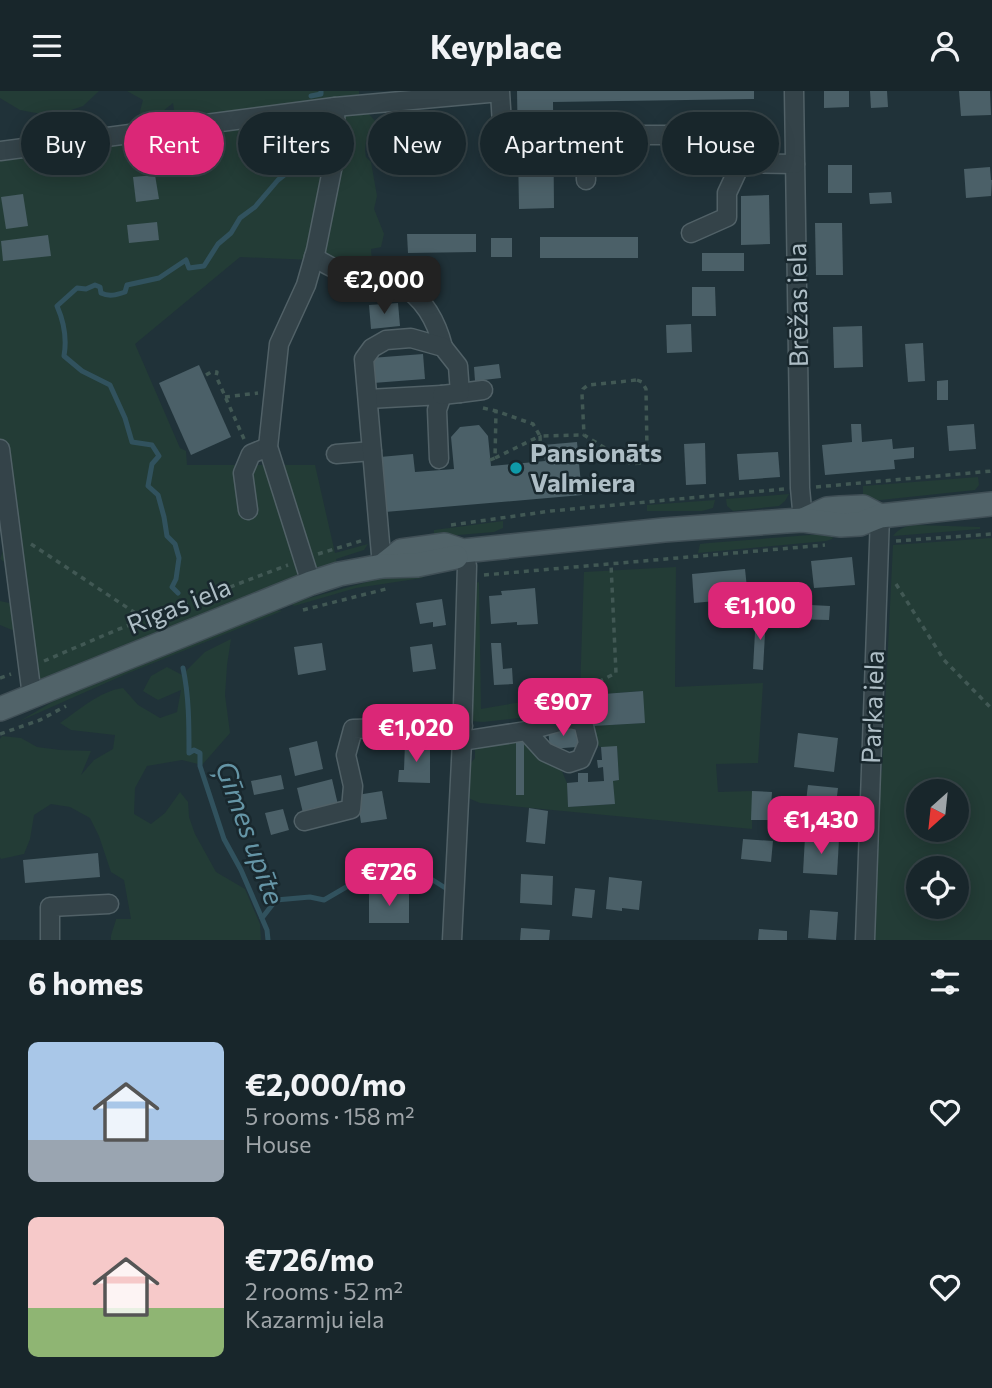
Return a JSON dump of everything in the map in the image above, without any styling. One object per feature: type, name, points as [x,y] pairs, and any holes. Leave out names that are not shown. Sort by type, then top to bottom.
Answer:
[{"type":"main road","name":"Rīgas iela","points":[[0,709],[311,583],[382,566],[401,551],[445,545],[463,551],[671,529],[803,520],[841,526],[860,524],[880,516],[992,503]]},
{"type":"street","name":"Brēžas iela","points":[[794,91],[800,488],[803,520]]},
{"type":"street","points":[[0,151],[335,107],[500,92],[501,112]]},
{"type":"street","points":[[247,510],[243,473],[260,450],[274,391],[279,344],[306,285],[314,257],[336,150],[335,107]]},
{"type":"street","points":[[586,180],[585,135],[662,135]]},
{"type":"street","points":[[779,163],[795,163]]},
{"type":"street","points":[[691,233],[727,217],[727,193],[735,175]]},
{"type":"street","points":[[314,257],[331,268],[359,278],[400,284],[424,304],[439,331],[443,347],[458,366],[451,394],[437,410],[439,459]]},
{"type":"street","points":[[382,566],[364,359],[372,348],[386,340],[411,338],[443,347]]},
{"type":"street","points":[[368,399],[483,390]]},
{"type":"street","points":[[0,449],[5,532],[32,696]]},
{"type":"street","points":[[260,450],[311,583]]},
{"type":"street","points":[[336,454],[372,451]]},
{"type":"street","name":"Parka iela","points":[[865,940],[880,516]]},
{"type":"street","points":[[453,940],[467,566],[463,551]]},
{"type":"street","points":[[304,821],[351,809],[353,786],[346,755],[353,729],[462,734],[526,731],[570,719],[583,722],[587,743],[581,759],[569,763],[545,752],[526,731]]},
{"type":"street","points":[[50,940],[50,907],[109,904]]},
{"type":"path","points":[[206,375],[217,372],[216,376],[225,397],[260,450]]},
{"type":"path","points":[[496,411],[493,459],[540,436],[584,435],[631,464],[640,463],[646,457],[647,450],[646,389],[642,382],[636,380],[589,385],[583,389],[584,435]]},
{"type":"path","points":[[225,397],[274,391]]},
{"type":"path","points":[[482,408],[533,424],[540,436],[541,456]]},
{"type":"path","points":[[820,486],[992,471]]},
{"type":"path","points":[[441,526],[551,511],[788,489]]},
{"type":"path","points":[[893,541],[992,534]]},
{"type":"path","points":[[315,555],[367,539]]},
{"type":"path","points":[[31,544],[144,619]]},
{"type":"path","points":[[483,575],[829,545]]},
{"type":"path","points":[[878,556],[944,660],[992,709]]},
{"type":"path","points":[[45,660],[144,619],[292,564]]},
{"type":"path","points":[[583,722],[588,687],[616,673],[611,564]]},
{"type":"path","points":[[301,611],[393,587]]},
{"type":"path","points":[[0,678],[11,674]]},
{"type":"path","points":[[0,734],[40,720],[75,702]]},
{"type":"green space","points":[[0,91],[99,91],[83,106],[65,112],[20,110],[0,98]]},
{"type":"green space","points":[[127,91],[359,91],[368,112],[368,140],[365,150],[368,175],[373,175],[377,196],[374,209],[384,234],[381,247],[371,249],[372,262],[361,262],[359,274],[336,261],[240,257],[135,344],[180,448],[186,451],[187,465],[315,465],[335,553],[368,544],[364,550],[336,559],[339,574],[32,696],[24,635],[0,625],[0,601],[9,603],[12,596],[8,586],[9,568],[0,559],[6,543],[0,449],[0,152],[21,149],[21,175],[110,175],[110,137],[124,135],[124,175],[224,175],[224,112],[174,112],[173,103],[164,112],[140,112],[143,100]]},
{"type":"green space","points":[[978,477],[979,485],[975,490],[871,501],[863,496],[863,486]]},
{"type":"green space","points":[[789,494],[779,506],[733,511],[727,506],[726,499]]},
{"type":"green space","points":[[715,500],[713,508],[702,511],[647,511],[647,505]]},
{"type":"green space","points":[[503,521],[503,528],[494,532],[434,537],[434,530]]},
{"type":"green space","points":[[915,525],[980,529],[893,536],[903,528]]},
{"type":"green space","points":[[835,533],[832,539],[826,541],[698,553],[700,544]]},
{"type":"green space","points":[[992,538],[992,940],[871,940],[865,885],[877,873],[880,802],[873,795],[882,771],[893,545]]},
{"type":"green space","points":[[676,567],[675,687],[763,683],[758,763],[716,764],[718,792],[752,791],[752,829],[480,803],[468,798],[469,765],[475,758],[475,742],[516,741],[516,795],[524,795],[524,741],[561,769],[567,783],[568,807],[614,804],[613,781],[619,780],[617,747],[594,744],[593,726],[644,723],[642,691],[591,695],[592,710],[483,722],[470,721],[475,583],[479,582],[481,709],[580,692],[584,572]]},
{"type":"green space","points":[[396,574],[427,574],[422,578],[356,588],[294,606],[291,603]]},
{"type":"green space","points":[[276,610],[282,611],[126,674],[20,721],[64,695]]},
{"type":"green space","points":[[231,639],[225,695],[230,733],[202,765],[182,760],[147,766],[135,788],[134,814],[151,824],[165,813],[180,792],[188,802],[189,817],[195,834],[216,872],[245,889],[260,924],[261,940],[111,940],[116,919],[131,919],[124,880],[111,872],[90,818],[70,807],[51,804],[34,815],[24,854],[1,859],[0,739],[2,736],[21,738],[37,747],[91,751],[81,775],[94,760],[113,749],[115,735],[71,730],[60,723],[98,697],[123,688],[138,705],[160,718],[177,712],[181,690],[158,700],[143,691],[151,676],[167,667],[182,675],[205,652]]},
{"type":"building","points":[[517,91],[754,91],[754,99],[553,102],[553,112],[517,112]]},
{"type":"building","points":[[824,91],[849,91],[849,107],[824,108]]},
{"type":"building","points":[[870,91],[887,91],[888,107],[871,108]]},
{"type":"building","points":[[959,91],[990,91],[991,115],[961,116]]},
{"type":"building","points":[[828,165],[852,165],[852,193],[828,193]]},
{"type":"building","points":[[990,167],[991,196],[966,198],[964,169]]},
{"type":"building","points":[[155,175],[159,199],[136,202],[133,177]]},
{"type":"building","points":[[518,175],[554,175],[554,208],[519,209]]},
{"type":"building","points":[[891,192],[892,203],[870,204],[869,193]]},
{"type":"building","points":[[23,194],[28,226],[6,229],[1,197]]},
{"type":"building","points":[[769,195],[770,244],[741,245],[741,196]]},
{"type":"building","points":[[157,222],[159,240],[129,243],[127,225]]},
{"type":"building","points":[[815,223],[842,223],[843,275],[816,275]]},
{"type":"building","points":[[407,234],[476,234],[476,252],[408,253]]},
{"type":"building","points":[[48,235],[51,256],[3,261],[1,241]]},
{"type":"building","points":[[540,237],[638,237],[638,258],[540,258]]},
{"type":"building","points":[[491,238],[512,238],[512,257],[491,257]]},
{"type":"building","points":[[702,253],[744,253],[744,271],[702,271]]},
{"type":"building","points":[[692,287],[715,287],[716,316],[692,316]]},
{"type":"building","points":[[398,303],[400,326],[371,329],[369,305]]},
{"type":"building","points":[[691,324],[692,352],[667,353],[666,325]]},
{"type":"building","points":[[862,326],[863,367],[834,368],[833,327]]},
{"type":"building","points":[[923,343],[925,381],[908,382],[905,344]]},
{"type":"building","points":[[423,354],[425,379],[373,383],[371,358]]},
{"type":"building","points":[[499,364],[501,378],[475,381],[474,367]]},
{"type":"building","points":[[199,365],[231,437],[191,455],[159,383]]},
{"type":"building","points":[[948,380],[948,400],[937,400],[937,381]]},
{"type":"building","points":[[851,424],[861,424],[862,442],[892,439],[893,449],[914,447],[914,458],[894,460],[895,469],[825,475],[822,445],[852,442]]},
{"type":"building","points":[[974,424],[976,449],[949,451],[947,426]]},
{"type":"building","name":"Pansionāts Valmiera","points":[[479,425],[488,436],[491,466],[545,461],[543,445],[577,442],[582,495],[385,512],[380,457],[413,454],[415,472],[454,469],[451,437],[460,427]]},
{"type":"building","points":[[705,443],[706,484],[686,485],[684,444]]},
{"type":"building","points":[[778,452],[780,477],[739,480],[737,454]]},
{"type":"building","points":[[852,557],[855,585],[814,588],[811,561]]},
{"type":"building","points":[[745,569],[748,598],[694,603],[692,574]]},
{"type":"building","points":[[535,588],[538,624],[491,624],[489,596],[502,595],[501,591]]},
{"type":"building","points":[[442,599],[446,625],[433,627],[433,622],[420,624],[416,603]]},
{"type":"building","points":[[791,604],[830,606],[829,620],[791,619]]},
{"type":"building","points":[[756,614],[766,615],[763,670],[753,669]]},
{"type":"building","points":[[322,643],[326,670],[298,675],[294,647]]},
{"type":"building","points":[[491,643],[501,643],[503,669],[512,668],[513,684],[494,685]]},
{"type":"building","points":[[432,644],[436,669],[413,672],[410,647]]},
{"type":"building","points":[[643,691],[645,723],[593,726],[590,695]]},
{"type":"building","points":[[577,727],[577,747],[550,749],[548,729]]},
{"type":"building","points":[[798,733],[838,738],[834,772],[794,767]]},
{"type":"building","points":[[317,741],[323,769],[295,776],[289,748]]},
{"type":"building","points":[[516,741],[524,741],[524,795],[516,795]]},
{"type":"building","points":[[405,743],[430,744],[430,783],[398,782],[399,770],[404,770]]},
{"type":"building","points":[[617,746],[619,780],[613,781],[615,804],[568,807],[567,783],[578,782],[578,773],[588,773],[588,782],[604,781],[603,767],[598,768],[597,760],[602,760],[601,747]]},
{"type":"building","points":[[281,775],[284,789],[254,795],[251,781]]},
{"type":"building","points":[[332,779],[338,805],[303,813],[297,788]]},
{"type":"building","points":[[808,785],[838,788],[834,821],[804,818]]},
{"type":"building","points":[[382,791],[387,819],[361,823],[357,795]]},
{"type":"building","points":[[752,791],[772,792],[770,820],[751,820]]},
{"type":"building","points":[[529,808],[548,811],[545,844],[526,842]]},
{"type":"building","points":[[283,809],[289,830],[271,835],[265,813]]},
{"type":"building","points":[[805,837],[839,839],[837,875],[803,873]]},
{"type":"building","points":[[743,839],[773,841],[771,862],[741,859]]},
{"type":"building","points":[[98,853],[100,877],[25,883],[23,860]]},
{"type":"building","points":[[521,874],[553,876],[552,905],[520,903]]},
{"type":"building","points":[[609,877],[642,881],[639,910],[606,909]]},
{"type":"building","points":[[575,888],[595,890],[592,918],[572,916]]},
{"type":"building","points":[[369,893],[409,893],[409,923],[369,923]]},
{"type":"building","points":[[810,910],[838,912],[836,940],[808,938]]},
{"type":"building","points":[[521,928],[550,930],[549,940],[520,940]]},
{"type":"building","points":[[759,929],[787,931],[787,940],[758,940]]},
{"type":"waterway","name":"Ģīmes upīte","points":[[311,96],[321,94],[321,91]]},
{"type":"waterway","name":"Ģīmes upīte","points":[[178,593],[172,587],[179,558],[175,544],[167,536],[158,495],[148,486],[152,464],[159,456],[152,445],[132,442],[125,418],[110,385],[82,371],[64,356],[64,331],[57,306],[77,288],[86,289],[95,285],[100,287],[101,293],[116,295],[125,292],[127,285],[159,278],[186,260],[189,268],[204,266],[240,218],[255,207],[284,175]]},
{"type":"waterway","name":"Ģīmes upīte","points":[[183,668],[188,700],[189,753],[194,750],[200,753],[200,766],[224,839],[241,870],[267,930],[268,940]]},
{"type":"waterway","points":[[262,918],[276,900],[310,897],[324,900],[380,864],[412,867],[447,889]]},
{"type":"place","name":"Pansionāts Valmiera","points":[[516,468]]}]
